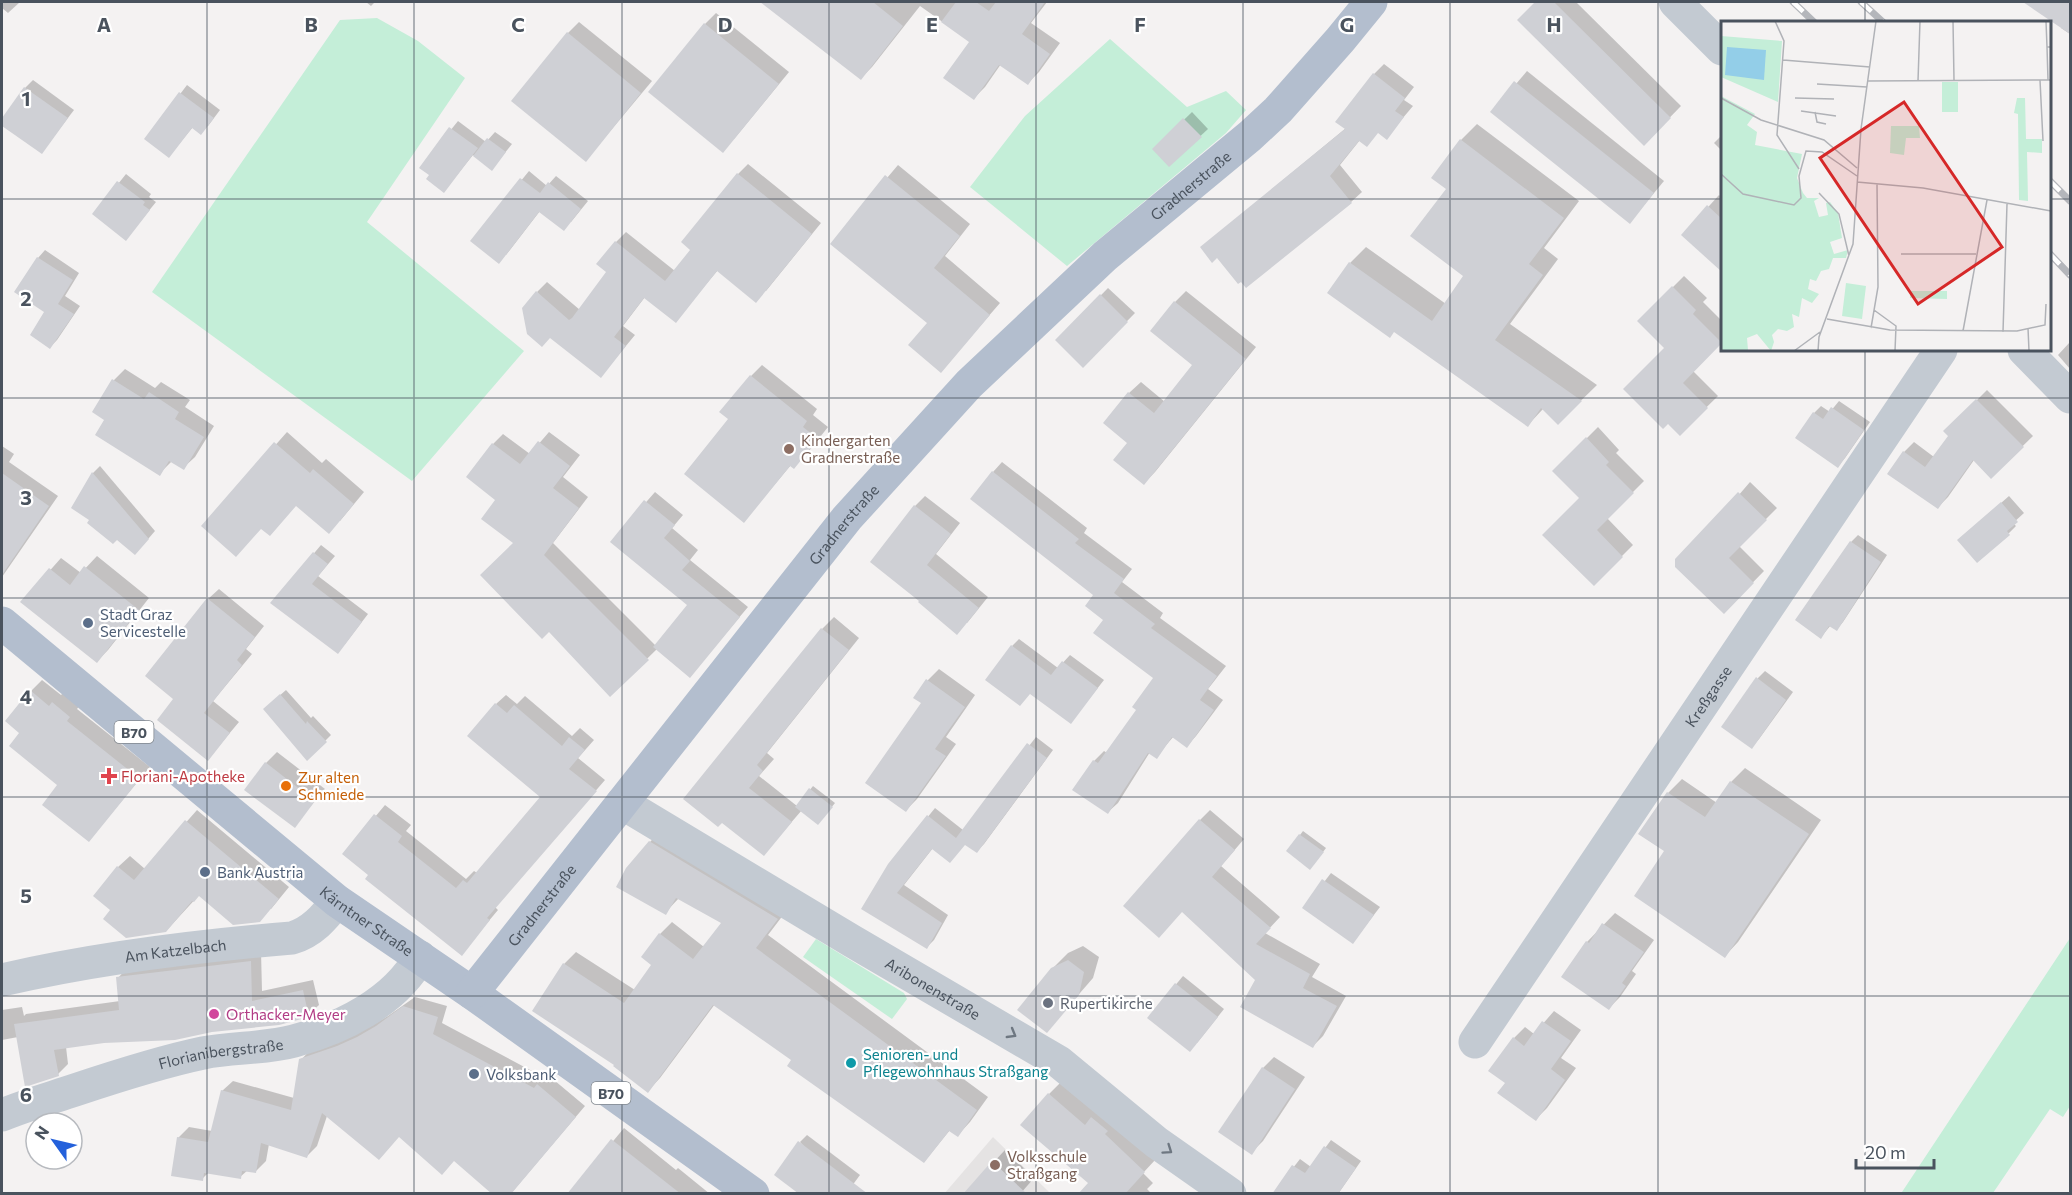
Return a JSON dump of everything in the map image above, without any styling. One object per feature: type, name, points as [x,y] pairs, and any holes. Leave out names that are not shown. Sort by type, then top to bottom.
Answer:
[{"type":"main road","name":"Gradnerstraße","points":[[472,993],[847,518],[962,391],[1105,256],[1250,136],[1278,110],[1371,2]]},
{"type":"main road","name":"Kärntner Straße","points":[[2,623],[336,901],[472,993],[753,1194]]},
{"type":"street","points":[[1675,2],[1721,48]]},
{"type":"street","name":"Kreßgasse","points":[[1475,1042],[1940,351]]},
{"type":"street","points":[[2025,351],[2070,397]]},
{"type":"street","name":"Aribonenstraße","points":[[622,802],[852,941],[1059,1062],[1156,1142],[1230,1194]]},
{"type":"street","name":"Am Katzelbach","points":[[2,980],[122,957],[292,938],[306,934],[336,901]]},
{"type":"street","name":"Florianibergstraße","points":[[2,1115],[118,1076],[204,1053],[293,1041],[321,1031],[363,1013],[384,998],[401,984],[420,957]]},
{"type":"shaded area","name":"Volksschule Straßgang","points":[[993,1137],[1050,1193],[944,1194]]},
{"type":"green space","points":[[377,18],[418,41],[465,78],[367,222],[524,351],[412,481],[152,292],[340,20]]},
{"type":"green space","points":[[1110,39],[1187,107],[1226,91],[1246,110],[1226,133],[1067,266],[970,187],[1025,116]]},
{"type":"green space","points":[[2070,938],[2070,1106],[2063,1117],[2050,1109],[1993,1193],[1902,1192]]},
{"type":"green space","points":[[816,939],[904,993],[907,999],[892,1019],[803,957]]},
{"type":"building","points":[[760,2],[873,2],[903,26],[861,80]]},
{"type":"building","points":[[956,2],[976,2],[989,11],[996,2],[1045,2],[1022,34],[1050,54],[1028,85],[999,65],[974,100],[943,78],[969,42],[941,22]]},
{"type":"building","points":[[1535,2],[1554,2],[1671,118],[1644,146],[1517,20]]},
{"type":"building","points":[[2023,2],[2070,2],[2070,34]]},
{"type":"building","points":[[704,23],[779,84],[723,153],[648,92]]},
{"type":"building","points":[[567,32],[641,93],[586,162],[511,101]]},
{"type":"building","points":[[1373,73],[1405,98],[1395,111],[1404,117],[1387,140],[1378,133],[1367,147],[1359,141],[1330,176],[1352,203],[1246,288],[1241,282],[1238,284],[1217,258],[1212,263],[1200,247],[1345,129],[1335,122]]},
{"type":"building","points":[[1514,81],[1654,193],[1630,224],[1490,112]]},
{"type":"building","points":[[24,87],[68,118],[42,154],[2,126],[2,118]]},
{"type":"building","points":[[179,92],[214,118],[201,135],[192,128],[169,158],[144,139]]},
{"type":"building","points":[[1183,118],[1202,137],[1169,167],[1152,149]]},
{"type":"building","points":[[449,127],[478,148],[444,193],[426,179],[429,175],[419,168]]},
{"type":"building","points":[[487,138],[506,152],[492,171],[473,156]]},
{"type":"building","points":[[1460,139],[1564,218],[1529,264],[1543,275],[1495,340],[1582,401],[1558,425],[1541,408],[1528,427],[1394,332],[1390,338],[1327,293],[1349,262],[1432,321],[1463,276],[1410,236],[1446,189],[1431,178]]},
{"type":"building","points":[[737,173],[812,234],[756,303],[717,271],[676,323],[644,298],[614,337],[626,346],[601,378],[550,338],[542,347],[527,334],[522,308],[536,291],[569,320],[606,272],[596,264],[615,241],[665,281],[690,250],[681,242]]},
{"type":"building","points":[[885,175],[960,236],[934,268],[990,315],[941,373],[908,345],[927,323],[830,244]]},
{"type":"building","points":[[520,178],[540,193],[548,182],[581,209],[564,231],[539,212],[499,264],[470,241]]},
{"type":"building","points":[[117,181],[145,202],[143,205],[150,210],[126,241],[92,214]]},
{"type":"building","points":[[1707,205],[1721,218],[1721,271],[1681,235]]},
{"type":"building","points":[[37,257],[73,280],[58,304],[74,314],[50,349],[30,335],[44,312],[14,292]]},
{"type":"building","points":[[1672,286],[1696,310],[1693,314],[1721,342],[1683,383],[1708,408],[1680,436],[1668,424],[1663,429],[1623,389],[1664,348],[1637,321]]},
{"type":"building","points":[[1100,294],[1128,322],[1083,368],[1055,340]]},
{"type":"building","points":[[1174,301],[1246,359],[1144,485],[1113,460],[1127,443],[1103,423],[1128,392],[1154,413],[1192,365],[1150,331]]},
{"type":"building","name":"Kindergarten Gradnerstraße","points":[[750,375],[807,421],[803,427],[818,439],[794,469],[790,466],[744,523],[684,474],[728,419],[719,412]]},
{"type":"building","points":[[112,379],[144,399],[149,392],[179,412],[175,419],[204,437],[184,470],[169,461],[160,476],[95,435],[104,420],[92,412]]},
{"type":"building","points":[[1976,399],[2024,447],[1991,479],[1973,460],[1938,509],[1887,474],[1903,451],[1925,467],[1948,436],[1943,431]]},
{"type":"building","points":[[1831,407],[1864,430],[1838,468],[1795,438],[1813,412],[1823,419]]},
{"type":"building","points":[[1586,437],[1609,462],[1606,465],[1634,493],[1597,530],[1623,557],[1594,586],[1542,535],[1579,498],[1552,471]]},
{"type":"building","points":[[538,441],[570,466],[553,488],[579,508],[544,555],[649,660],[610,697],[549,632],[542,639],[480,575],[513,543],[481,519],[495,500],[466,477],[492,443],[520,464]]},
{"type":"building","points":[[274,442],[310,473],[313,469],[354,504],[329,534],[296,506],[270,536],[261,529],[236,557],[201,526]]},
{"type":"building","points":[[992,471],[1079,539],[1075,543],[1124,579],[1114,593],[1155,624],[1151,628],[1217,676],[1200,700],[1214,710],[1187,748],[1172,737],[1157,759],[1148,753],[1108,814],[1072,790],[1093,760],[1098,763],[1136,710],[1132,707],[1153,678],[1093,633],[1103,620],[1085,606],[1093,595],[970,499]]},
{"type":"building","points":[[92,472],[149,539],[135,555],[117,540],[113,544],[87,523],[89,520],[71,508]]},
{"type":"building","points":[[2,473],[49,506],[2,575]]},
{"type":"building","points":[[1738,492],[1767,520],[1729,558],[1754,583],[1724,614],[1675,567],[1675,559]]},
{"type":"building","points":[[644,500],[675,525],[664,538],[690,561],[682,570],[740,617],[690,678],[653,647],[687,605],[610,542]]},
{"type":"building","points":[[2001,502],[2018,522],[2007,531],[2010,535],[1977,563],[1957,540]]},
{"type":"building","points":[[914,505],[951,534],[927,565],[979,608],[957,635],[870,562]]},
{"type":"building","points":[[1850,541],[1881,562],[1837,631],[1829,626],[1821,639],[1795,620]]},
{"type":"building","points":[[313,552],[328,564],[312,584],[362,622],[338,654],[270,603]]},
{"type":"building","name":"Stadt Graz Servicestelle","points":[[84,566],[139,610],[97,663],[20,602],[49,568],[70,585]]},
{"type":"building","points":[[207,598],[255,637],[237,660],[242,665],[204,713],[230,733],[208,761],[157,720],[173,699],[145,676]]},
{"type":"building","points":[[821,628],[849,650],[757,765],[763,771],[749,788],[792,822],[764,856],[722,823],[718,827],[683,799]]},
{"type":"building","points":[[1011,645],[1051,675],[1062,661],[1098,688],[1071,724],[1030,694],[1020,706],[985,680]]},
{"type":"building","points":[[1756,677],[1786,700],[1752,749],[1721,727]]},
{"type":"building","points":[[926,679],[965,707],[935,749],[946,756],[906,812],[865,783],[921,703],[913,698]]},
{"type":"building","points":[[30,690],[49,706],[52,702],[70,717],[67,721],[140,779],[89,842],[42,805],[57,785],[9,746],[19,733],[5,721]]},
{"type":"building","points":[[280,694],[306,724],[307,721],[327,742],[307,761],[263,709]]},
{"type":"building","points":[[495,703],[507,713],[514,705],[562,746],[569,737],[585,750],[569,769],[597,791],[487,918],[490,920],[462,956],[365,879],[368,875],[342,854],[374,814],[402,836],[398,842],[456,888],[463,880],[467,883],[540,797],[467,736]]},
{"type":"building","points":[[1027,743],[1047,758],[977,853],[965,845],[950,863],[932,849],[897,893],[942,923],[927,949],[861,909],[888,864],[927,815],[956,838]]},
{"type":"building","name":"Zur alten Schmiede","points":[[265,762],[315,801],[295,828],[244,790]]},
{"type":"building","points":[[1730,781],[1809,834],[1725,958],[1634,896],[1664,851],[1638,834],[1667,792],[1705,817]]},
{"type":"building","points":[[809,788],[833,807],[818,825],[795,807]]},
{"type":"building","points":[[1199,819],[1235,850],[1212,877],[1271,928],[1256,944],[1310,974],[1303,988],[1337,1006],[1313,1048],[1240,1007],[1255,980],[1182,912],[1159,938],[1123,906]]},
{"type":"building","points":[[185,820],[279,899],[260,922],[233,925],[199,896],[166,932],[126,938],[103,919],[110,910],[93,896],[117,866],[134,880]]},
{"type":"building","points":[[1299,834],[1324,852],[1310,870],[1286,851]]},
{"type":"building","points":[[649,841],[778,919],[756,948],[977,1110],[958,1137],[949,1131],[924,1163],[787,1066],[791,1060],[713,1005],[648,1093],[614,1065],[532,1011],[563,963],[624,1003],[651,965],[641,957],[659,933],[693,959],[721,923],[676,898],[666,915],[616,887],[626,868]]},
{"type":"building","points":[[1322,879],[1374,915],[1353,944],[1302,908]]},
{"type":"building","points":[[1602,923],[1644,952],[1622,983],[1626,986],[1609,1010],[1561,977],[1586,941],[1589,943]]},
{"type":"building","name":"Rupertikirche","points":[[1068,960],[1084,972],[1079,995],[1047,1033],[1017,1010],[1051,968]]},
{"type":"building","points":[[251,961],[252,1001],[303,990],[309,1017],[279,1025],[212,1032],[175,1040],[104,1043],[54,1050],[59,1076],[25,1087],[14,1024],[119,1010],[116,977]]},
{"type":"building","points":[[1175,983],[1218,1017],[1190,1052],[1147,1018]]},
{"type":"building","points":[[403,1006],[438,1017],[433,1034],[534,1088],[537,1084],[576,1117],[511,1194],[492,1194],[454,1161],[442,1175],[399,1137],[379,1160],[322,1113],[307,1158],[261,1143],[256,1173],[242,1171],[241,1179],[204,1173],[203,1181],[171,1176],[177,1137],[208,1142],[221,1090],[291,1110],[299,1059],[357,1037]]},
{"type":"building","points":[[1542,1021],[1571,1041],[1551,1069],[1565,1080],[1536,1121],[1497,1093],[1505,1083],[1488,1071],[1513,1037],[1524,1046]]},
{"type":"building","points":[[1262,1067],[1295,1089],[1252,1155],[1218,1132]]},
{"type":"building","points":[[1048,1093],[1085,1125],[1091,1117],[1108,1131],[1105,1134],[1145,1172],[1125,1194],[1078,1194],[1088,1183],[1020,1125]]},
{"type":"building","points":[[611,1139],[681,1194],[567,1194]]},
{"type":"building","points":[[798,1141],[868,1194],[799,1194],[774,1175]]},
{"type":"building","points":[[1324,1146],[1356,1168],[1338,1194],[1272,1194],[1292,1165],[1305,1173]]},
{"type":"building","name":"Volksschule Straßgang","points":[[992,1161],[1027,1194],[963,1194]]},
{"type":"railway","points":[[1793,2],[1813,21]]},
{"type":"railway","points":[[1861,2],[1882,21]]},
{"type":"railway","points":[[2051,182],[2070,201]]},
{"type":"railway","points":[[2051,255],[2070,275]]},
{"type":"place","name":"Kindergarten Gradnerstraße","points":[[789,449]]},
{"type":"place","name":"Stadt Graz Servicestelle","points":[[88,623]]},
{"type":"place","name":"Floriani-Apotheke","points":[[109,776]]},
{"type":"place","name":"Zur alten Schmiede","points":[[286,786]]},
{"type":"place","name":"Bank Austria","points":[[205,872]]},
{"type":"place","name":"Rupertikirche","points":[[1048,1003]]},
{"type":"place","name":"Orthacker-Meyer","points":[[214,1014]]},
{"type":"place","name":"Senioren- und Pflegewohnhaus Straßgang","points":[[851,1063]]},
{"type":"place","name":"Volksbank","points":[[474,1074]]},
{"type":"place","name":"Volksschule Straßgang","points":[[995,1165]]}]
